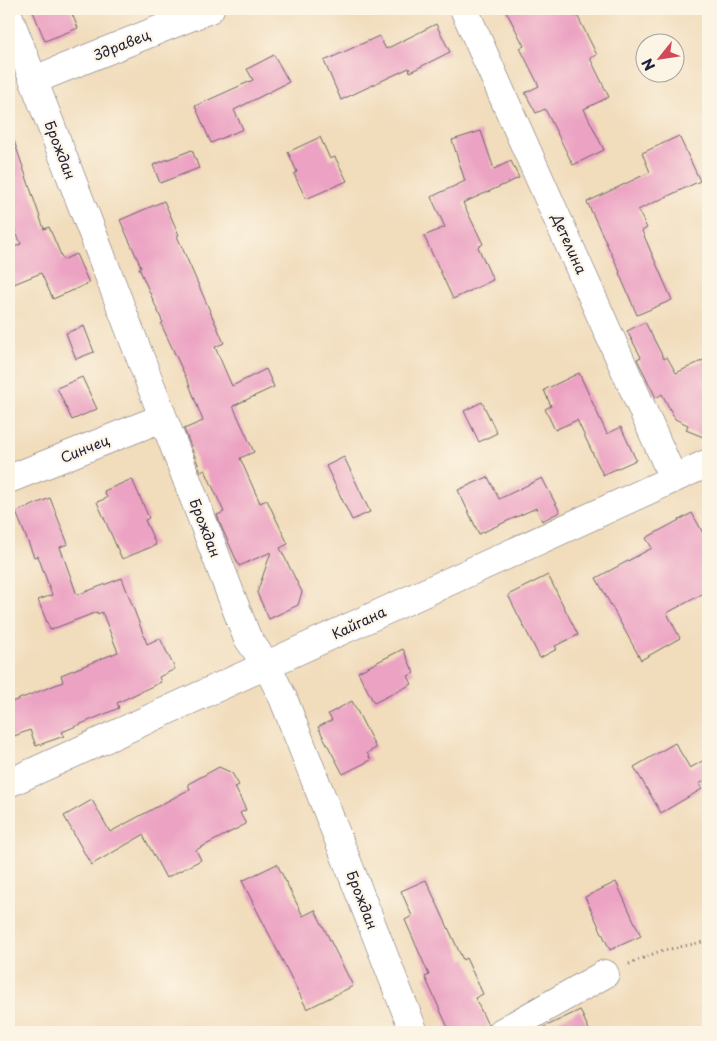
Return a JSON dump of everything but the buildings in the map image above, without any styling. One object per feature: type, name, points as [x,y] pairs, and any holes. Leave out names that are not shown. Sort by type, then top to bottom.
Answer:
[{"type":"street","name":"Здравец","points":[[34,80],[210,9]]},
{"type":"street","name":"Детелина","points":[[464,9],[673,478]]},
{"type":"street","name":"Брождан","points":[[9,17],[247,637],[267,666],[283,698],[414,1032]]},
{"type":"street","name":"Синчец","points":[[9,479],[162,418]]},
{"type":"street","name":"Кайгана","points":[[9,783],[673,478],[708,464]]},
{"type":"street","points":[[502,1032],[605,974]]},
{"type":"path","points":[[605,974],[660,951],[708,941]]}]
